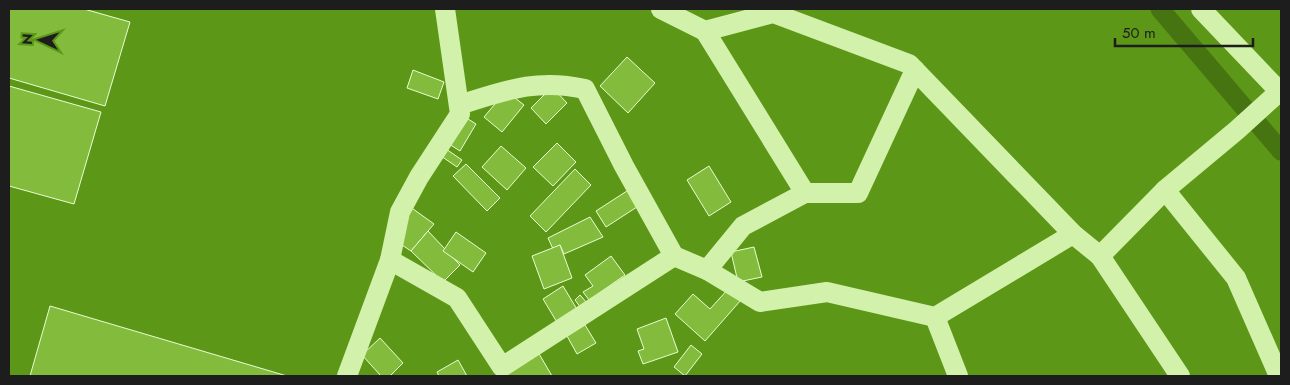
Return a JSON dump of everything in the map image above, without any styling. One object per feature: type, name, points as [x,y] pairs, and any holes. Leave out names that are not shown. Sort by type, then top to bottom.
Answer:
[{"type":"street","points":[[348,376],[390,260],[400,212],[419,177],[460,114],[445,9]]},
{"type":"street","points":[[661,9],[705,31],[805,194]]},
{"type":"street","points":[[1100,256],[1165,190],[1277,95],[1201,9]]},
{"type":"street","points":[[705,31],[772,13],[908,64],[1073,234],[1100,256],[1180,376]]},
{"type":"street","points":[[706,270],[743,226],[805,194],[858,194],[915,70]]},
{"type":"street","points":[[459,105],[519,86],[561,83],[585,89],[624,166],[674,256],[706,270],[760,302],[827,292],[936,317],[1073,234]]},
{"type":"street","points":[[1165,190],[1236,278],[1279,376]]},
{"type":"street","points":[[390,260],[457,298],[502,367],[674,256]]},
{"type":"street","points":[[936,317],[958,376]]},
{"type":"building","points":[[9,9],[84,9],[130,22],[105,106],[9,78]]},
{"type":"building","points":[[627,57],[655,83],[628,113],[600,86]]},
{"type":"building","points":[[413,70],[444,82],[438,99],[407,88]]},
{"type":"building","points":[[9,86],[101,112],[74,204],[9,186]]},
{"type":"building","points":[[552,87],[567,103],[546,124],[531,108]]},
{"type":"building","points":[[506,91],[524,105],[502,132],[484,117]]},
{"type":"building","points":[[465,117],[476,124],[460,151],[449,144]]},
{"type":"building","points":[[557,143],[576,162],[553,186],[533,167]]},
{"type":"building","points":[[501,146],[526,168],[507,190],[482,167]]},
{"type":"building","points":[[446,149],[462,160],[457,167],[441,156]]},
{"type":"building","points":[[466,164],[500,198],[487,211],[453,176]]},
{"type":"building","points":[[709,166],[731,202],[709,216],[687,180]]},
{"type":"building","points":[[575,169],[591,185],[546,232],[530,216]]},
{"type":"building","points":[[630,189],[640,205],[606,227],[596,211]]},
{"type":"building","points":[[409,206],[434,224],[411,251],[399,243]]},
{"type":"building","points":[[590,217],[603,237],[564,254],[560,245],[553,249],[548,238]]},
{"type":"building","points":[[428,231],[460,265],[443,282],[411,251]]},
{"type":"building","points":[[456,232],[486,253],[473,272],[443,251]]},
{"type":"building","points":[[560,245],[572,278],[544,289],[532,256]]},
{"type":"building","points":[[754,247],[762,277],[738,282],[731,252]]},
{"type":"building","points":[[611,256],[625,275],[589,300],[583,292],[593,286],[585,275]]},
{"type":"building","points":[[563,286],[578,311],[558,324],[543,299]]},
{"type":"building","points":[[729,288],[741,300],[705,341],[675,314],[693,294],[710,309]]},
{"type":"building","points":[[580,295],[587,303],[581,308],[575,300]]},
{"type":"building","points":[[50,306],[287,376],[30,376]]},
{"type":"building","points":[[666,318],[678,352],[643,364],[638,351],[644,349],[637,329]]},
{"type":"building","points":[[585,325],[596,343],[577,354],[567,336]]},
{"type":"building","points":[[380,338],[403,363],[390,376],[381,376],[362,355]]},
{"type":"building","points":[[691,345],[702,354],[685,376],[674,367]]},
{"type":"building","points":[[538,352],[552,376],[507,376],[505,372]]},
{"type":"building","points":[[458,360],[467,376],[439,376],[437,372]]},
{"type":"waterway","points":[[1160,9],[1281,151]]}]
